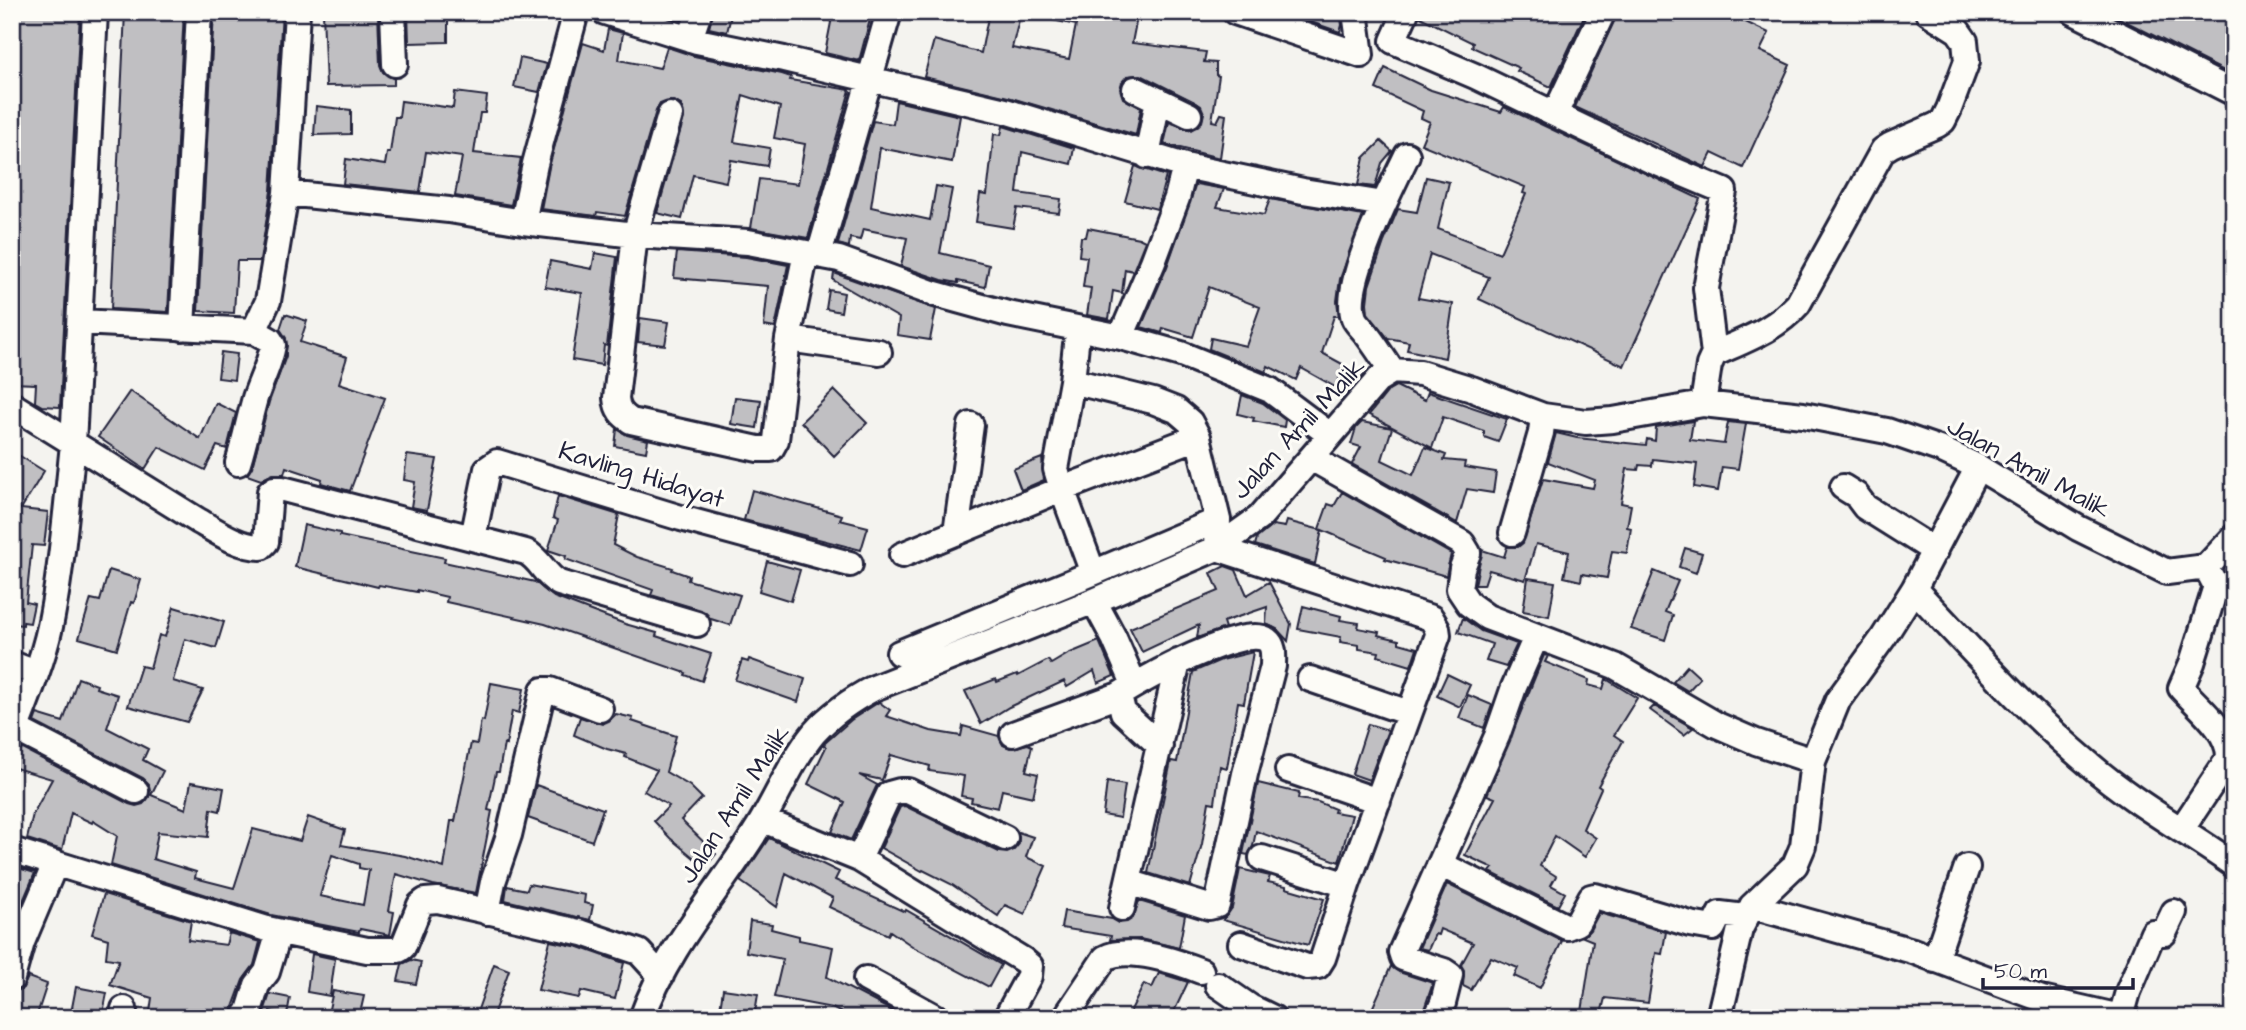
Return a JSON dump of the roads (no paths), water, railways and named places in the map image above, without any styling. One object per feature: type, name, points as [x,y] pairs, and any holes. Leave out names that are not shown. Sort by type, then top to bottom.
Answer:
[{"type":"street","points":[[95,12],[73,444],[52,615],[36,673],[14,734],[136,791]]},
{"type":"street","points":[[182,328],[199,12]]},
{"type":"street","points":[[254,331],[268,301],[286,193],[297,12]]},
{"type":"street","points":[[393,12],[395,64]]},
{"type":"street","points":[[523,222],[535,164],[576,12]]},
{"type":"street","points":[[605,12],[690,38],[1005,111],[1185,166],[1303,191],[1384,204]]},
{"type":"street","points":[[690,38],[699,12]]},
{"type":"street","points":[[670,115],[635,235],[616,398],[619,411],[631,421],[758,449],[771,449],[776,440],[788,339],[889,12]]},
{"type":"street","points":[[1235,12],[1361,55],[1356,12]]},
{"type":"street","points":[[1406,12],[1393,41],[1475,76],[1650,160],[1724,191],[1706,288],[1714,354],[1709,365],[1703,404]]},
{"type":"street","points":[[1555,114],[1603,12]]},
{"type":"street","points":[[1714,354],[1762,333],[1784,319],[1798,304],[1883,150],[1943,121],[1967,61],[1965,41],[1958,32],[1928,12]]},
{"type":"street","points":[[2074,12],[2234,93]]},
{"type":"street","points":[[1135,89],[1189,115]]},
{"type":"street","points":[[1147,156],[1158,100]]},
{"type":"street","points":[[1392,371],[1353,315],[1355,285],[1364,251],[1408,155]]},
{"type":"street","points":[[1121,338],[1177,198],[1185,166]]},
{"type":"street","points":[[286,193],[449,210],[635,235],[712,238],[839,259],[890,275],[932,293],[1008,314],[1181,354],[1270,390],[1330,435]]},
{"type":"street","points":[[80,322],[254,331],[271,340],[271,359],[255,400],[239,463]]},
{"type":"street","points":[[788,339],[879,352]]},
{"type":"street","points":[[1076,344],[1056,469],[1093,573]]},
{"type":"street","name":"Jalan Amil Malik","points":[[642,1018],[661,976],[696,918],[763,820],[796,757],[816,732],[853,699],[905,675],[1094,601],[1217,548],[1259,518],[1379,379],[1392,371],[1420,373],[1450,381],[1544,416],[1586,422],[1613,420],[1703,404],[1803,415],[1888,431],[1942,450],[1978,467],[2078,528],[2167,572],[2206,567]]},
{"type":"street","points":[[1072,381],[1153,401],[1176,411],[1190,422],[1198,437],[1218,520],[1217,548],[1431,618],[1437,628],[1438,635],[1323,958],[1318,966],[1307,967],[1241,944]]},
{"type":"street","points":[[12,405],[197,520],[225,536],[254,547],[261,547],[266,542],[268,496],[274,489],[296,492],[533,555],[551,578],[559,583],[697,624]]},
{"type":"street","points":[[1512,533],[1544,416]]},
{"type":"street","points":[[956,533],[971,425]]},
{"type":"street","points":[[902,555],[1198,437]]},
{"type":"street","points":[[1311,458],[1462,543],[1468,553],[1462,568],[1459,589],[1469,604],[1487,617],[1615,666],[1717,725],[1813,761]]},
{"type":"street","name":"Kavling Hidayat","points":[[473,538],[487,469],[497,462],[681,518],[850,564]]},
{"type":"street","points":[[1719,1018],[1740,929],[1749,911],[1795,864],[1803,846],[1813,761],[1838,701],[1914,589],[1978,467]]},
{"type":"street","points":[[1843,486],[1856,495],[1865,507],[1936,551]]},
{"type":"street","points":[[899,653],[1218,520]]},
{"type":"street","points":[[2181,830],[2229,758],[2230,748],[2225,738],[2181,688],[2192,663],[2216,586],[2206,567],[2234,537]]},
{"type":"street","points":[[1914,589],[2028,707],[2088,764],[2126,794],[2234,865]]},
{"type":"street","points":[[1094,601],[1114,638],[1127,689],[1124,712],[1160,746]]},
{"type":"street","points":[[1013,734],[1127,689],[1178,662],[1245,636],[1268,641],[1273,650],[1273,666],[1245,774],[1217,905],[1209,907],[1128,882]]},
{"type":"street","points":[[1436,1018],[1450,975],[1401,956],[1497,736],[1514,687],[1536,637]]},
{"type":"street","points":[[1122,908],[1178,662]]},
{"type":"street","points":[[12,664],[36,673]]},
{"type":"street","points":[[1310,679],[1409,713]]},
{"type":"street","points":[[487,912],[493,882],[509,835],[543,690],[550,690],[600,709]]},
{"type":"street","points":[[1288,771],[1378,801]]},
{"type":"street","points":[[859,859],[889,794],[900,791],[908,792],[1005,838]]},
{"type":"street","points":[[763,820],[859,859],[1030,966],[1029,976],[1006,1018]]},
{"type":"street","points":[[12,850],[279,932],[366,950],[399,950],[406,943],[420,905],[425,901],[438,900],[583,933],[639,952],[661,976]]},
{"type":"street","points":[[1262,858],[1347,885]]},
{"type":"street","points":[[12,978],[22,942],[55,864]]},
{"type":"street","points":[[1440,864],[1567,927],[1577,923],[1591,897],[1595,896],[1690,925],[1713,928],[1720,914],[1749,911],[1913,951],[2042,999],[2123,1017],[2128,992],[2153,933],[2164,933],[2174,912]]},
{"type":"street","points":[[1935,960],[1967,867]]},
{"type":"street","points":[[244,1018],[249,1011],[254,992],[267,972],[279,932]]},
{"type":"street","points":[[1065,1018],[1105,958],[1128,954],[1171,959],[1209,978],[1250,1007],[1273,1018]]},
{"type":"street","points":[[866,979],[937,1018]]}]
